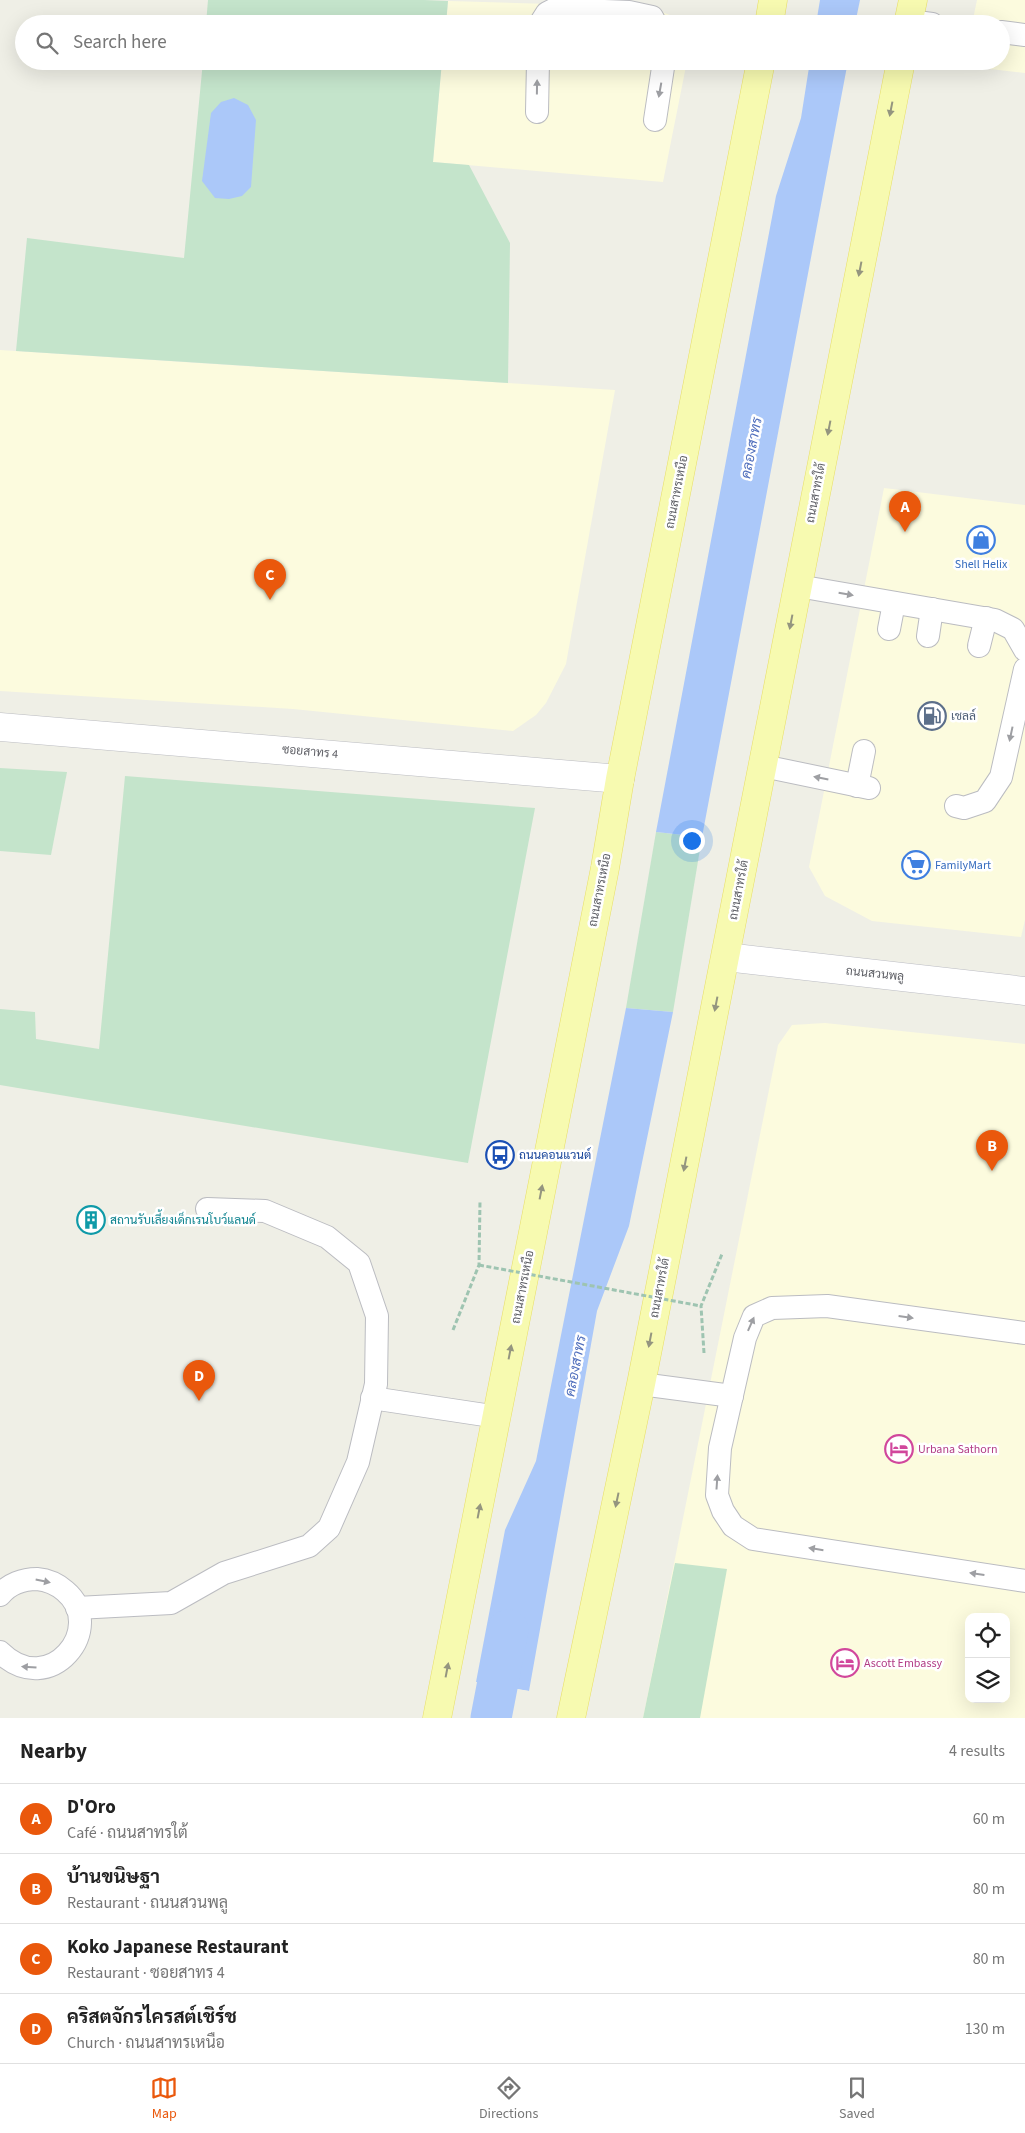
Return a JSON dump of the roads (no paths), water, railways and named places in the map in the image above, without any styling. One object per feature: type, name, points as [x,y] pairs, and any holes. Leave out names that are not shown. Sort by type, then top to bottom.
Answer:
[{"type":"main road","points":[[771,15],[774,0]]},
{"type":"main road","name":"ถนนสาทรเหนือ","points":[[437,1718],[498,1417],[599,897],[620,779],[759,70]]},
{"type":"main road","name":"ถนนสาทรใต้","points":[[571,1718],[642,1384],[899,70]]},
{"type":"street","name":"ซอยสาทร 4","points":[[0,727],[620,779]]},
{"type":"street","name":"ถนนสวนพลู","points":[[726,957],[1025,991]]},
{"type":"lane","points":[[546,15],[556,9],[629,12],[643,15]]},
{"type":"lane","points":[[1010,33],[1025,34]]},
{"type":"lane","points":[[536,112],[538,70]]},
{"type":"lane","points":[[655,120],[663,70]]},
{"type":"lane","points":[[798,586],[995,620],[1013,629],[1025,650]]},
{"type":"lane","points":[[889,629],[894,603]]},
{"type":"lane","points":[[928,636],[932,609]]},
{"type":"lane","points":[[979,646],[986,618]]},
{"type":"lane","points":[[956,806],[964,808],[985,801],[1001,777],[1025,669]]},
{"type":"lane","points":[[763,766],[863,787],[864,751]]},
{"type":"lane","points":[[77,1608],[171,1603],[224,1573],[309,1546],[329,1528],[358,1462],[376,1384],[377,1316],[359,1263],[327,1237],[265,1211],[207,1209]]},
{"type":"lane","points":[[1025,1333],[828,1306],[772,1308],[754,1316],[745,1338],[720,1448],[716,1495],[723,1511],[733,1526],[753,1539],[1025,1581]]},
{"type":"lane","points":[[642,1384],[732,1396]]},
{"type":"lane","points":[[372,1398],[498,1417]]},
{"type":"lane","points":[[0,1595],[14,1584],[28,1579],[43,1580],[58,1585],[70,1595],[77,1608],[80,1622],[77,1636],[71,1649],[62,1659],[49,1666],[21,1667],[8,1660],[0,1652]]},
{"type":"water","points":[[820,0],[860,0],[857,15],[818,15]]},
{"type":"water","points":[[809,70],[846,70],[702,837],[656,832],[776,196],[801,118]]},
{"type":"water","points":[[234,98],[248,105],[256,120],[251,187],[242,196],[229,199],[215,198],[202,181],[211,113],[221,102]]},
{"type":"water","points":[[626,1008],[673,1012],[629,1226],[597,1311],[529,1691],[476,1682],[505,1530],[536,1461]]},
{"type":"waterway","name":"คลองสาทร","points":[[491,1718],[508,1630]]},
{"type":"place","name":"D'Oro","points":[[905,532]]},
{"type":"place","name":"Shell Helix","points":[[981,540]]},
{"type":"place","name":"Koko Japanese Restaurant","points":[[270,600]]},
{"type":"place","name":"เชลล์","points":[[932,716]]},
{"type":"place","name":"FamilyMart","points":[[916,865]]},
{"type":"place","name":"ถนนคอนแวนต์","points":[[500,1155]]},
{"type":"place","name":"บ้านขนิษฐา","points":[[992,1171]]},
{"type":"place","name":"สถานรับเลี้ยงเด็กเรนโบว์แลนด์","points":[[91,1220]]},
{"type":"place","name":"คริสตจักรไครสต์เชิร์ช","points":[[199,1401]]},
{"type":"place","name":"Urbana Sathorn","points":[[899,1449]]},
{"type":"place","name":"Ascott Embassy","points":[[845,1663]]}]
